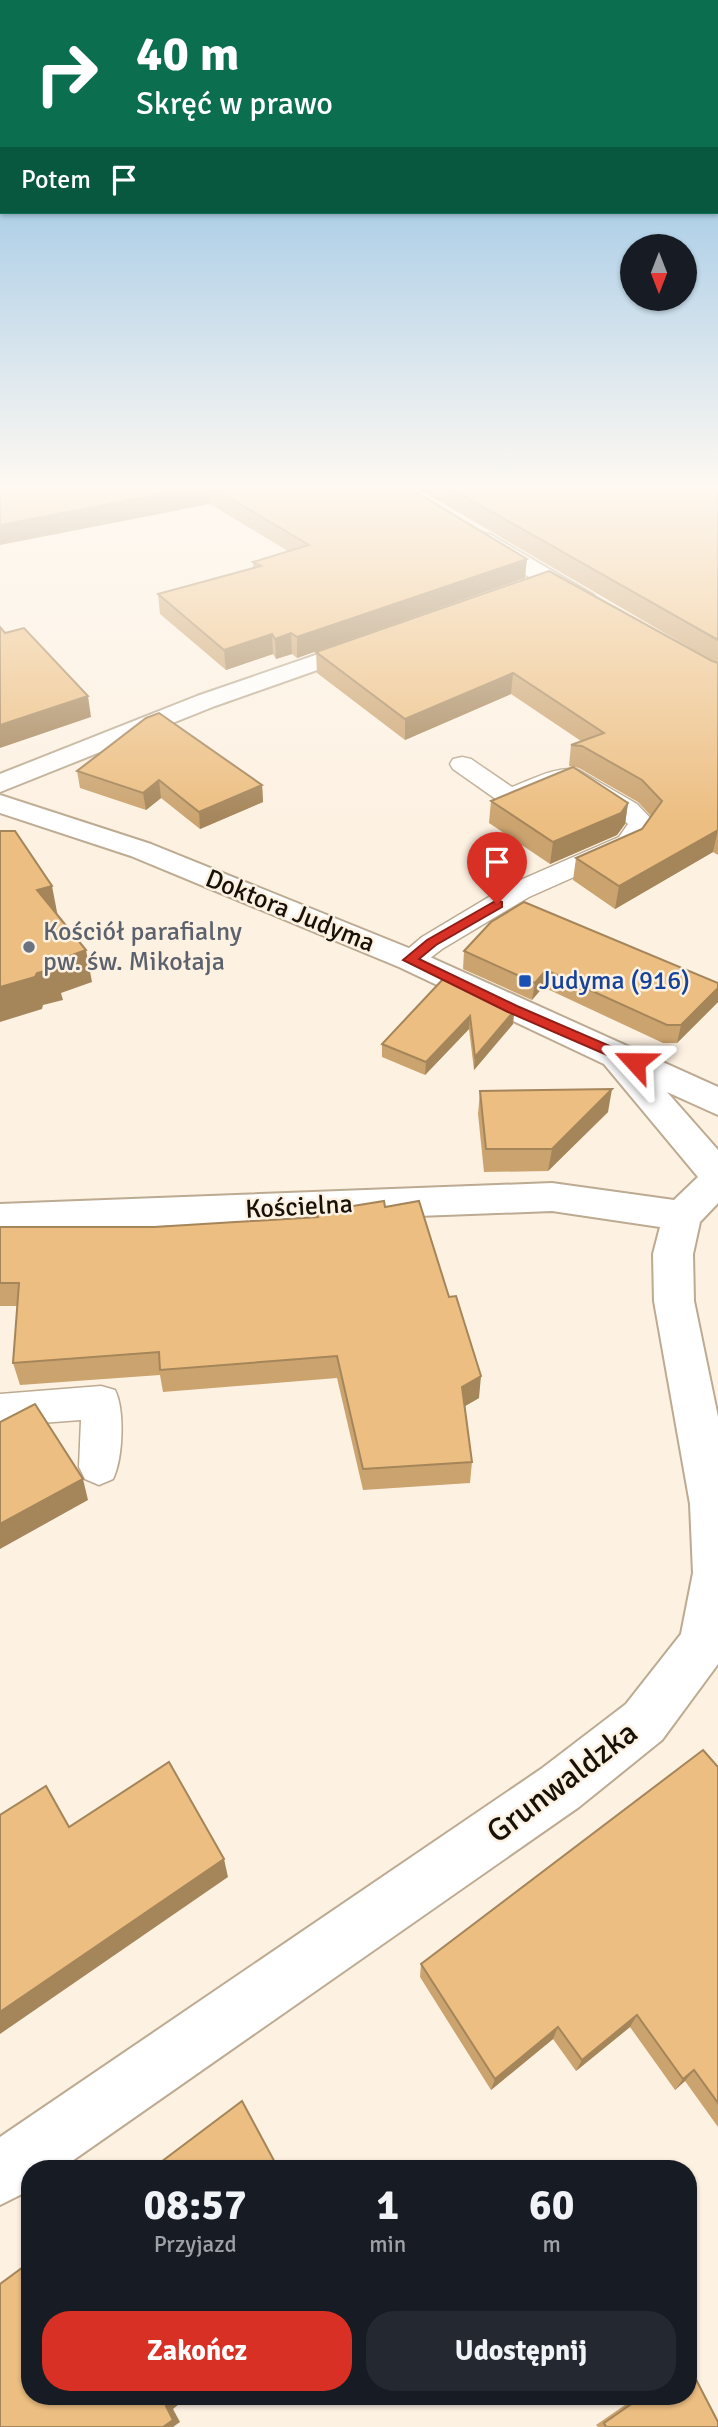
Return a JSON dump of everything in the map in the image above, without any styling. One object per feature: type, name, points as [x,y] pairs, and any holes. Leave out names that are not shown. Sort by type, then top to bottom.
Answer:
[{"type":"street","points":[[578,596],[609,614]]},
{"type":"street","points":[[0,784],[206,701],[391,636]]},
{"type":"street","name":"Doktora Judyma","points":[[0,804],[141,850],[410,960],[718,1103]]},
{"type":"street","name":"Doktora Judyma","points":[[612,1052],[718,1175]]},
{"type":"street","points":[[681,1216],[718,1180]]},
{"type":"street","name":"Kościelna","points":[[0,1218],[552,1197],[681,1216]]},
{"type":"street","name":"Grunwaldzka","points":[[0,2174],[560,1788],[644,1722],[710,1649],[717,1573],[713,1504],[674,1301],[673,1254],[681,1216]]},
{"type":"lane","points":[[410,960],[432,943],[519,891],[628,843],[642,823],[628,810],[569,775],[509,797],[463,764]]},
{"type":"lane","points":[[0,1409],[101,1402],[99,1467]]},
{"type":"building","points":[[161,596],[417,596],[297,637],[291,633],[275,639],[272,634],[224,650]]},
{"type":"building","points":[[476,596],[595,596],[718,663],[718,830],[619,886],[576,858],[642,829],[662,801],[642,780],[582,746],[571,745],[604,733],[513,673],[405,719],[316,652]]},
{"type":"building","points":[[641,596],[718,596],[718,640]]},
{"type":"building","points":[[0,627],[5,633],[24,628],[88,696],[0,725]]},
{"type":"building","points":[[159,713],[262,785],[199,812],[159,780],[143,793],[77,771],[146,718]]},
{"type":"building","points":[[573,767],[628,803],[621,813],[553,842],[491,801]]},
{"type":"building","name":"Kościół parafialny pw. św. Mikołaja","points":[[0,831],[15,831],[52,886],[37,890],[86,950],[53,962],[56,968],[0,987]]},
{"type":"building","points":[[524,902],[718,983],[718,988],[681,1025],[667,1025],[546,970],[535,983],[464,951],[491,922]]},
{"type":"building","points":[[444,978],[514,1011],[475,1057],[470,1016],[426,1062],[382,1044]]},
{"type":"building","points":[[612,1089],[552,1149],[486,1149],[480,1091]]},
{"type":"building","points":[[384,1201],[385,1207],[419,1201],[449,1297],[456,1296],[481,1376],[462,1387],[472,1462],[363,1469],[337,1356],[160,1370],[159,1352],[13,1363],[19,1283],[0,1283],[0,1227],[154,1227],[318,1217],[316,1212]]},
{"type":"building","points":[[35,1404],[83,1479],[0,1524],[0,1422]]},
{"type":"building","points":[[703,1750],[718,1767],[718,2103],[694,2070],[683,2079],[637,2015],[582,2060],[558,2027],[495,2079],[421,1964]]},
{"type":"building","points":[[169,1762],[224,1859],[0,2012],[0,1815],[46,1786],[69,1827]]},
{"type":"building","points":[[242,2101],[274,2160],[164,2160]]},
{"type":"building","points":[[21,2269],[21,2405],[167,2405],[173,2420],[163,2427],[0,2427],[0,2284]]},
{"type":"building","points":[[697,2381],[718,2427],[606,2427],[604,2423],[630,2405],[697,2405]]},
{"type":"place","name":"Kościół parafialny pw. św. Mikołaja","points":[[29,947]]},
{"type":"place","name":"Judyma (916)","points":[[525,981]]},
{"type":"route","points":[[497,904],[432,943],[410,960],[513,1009],[635,1062]]}]
